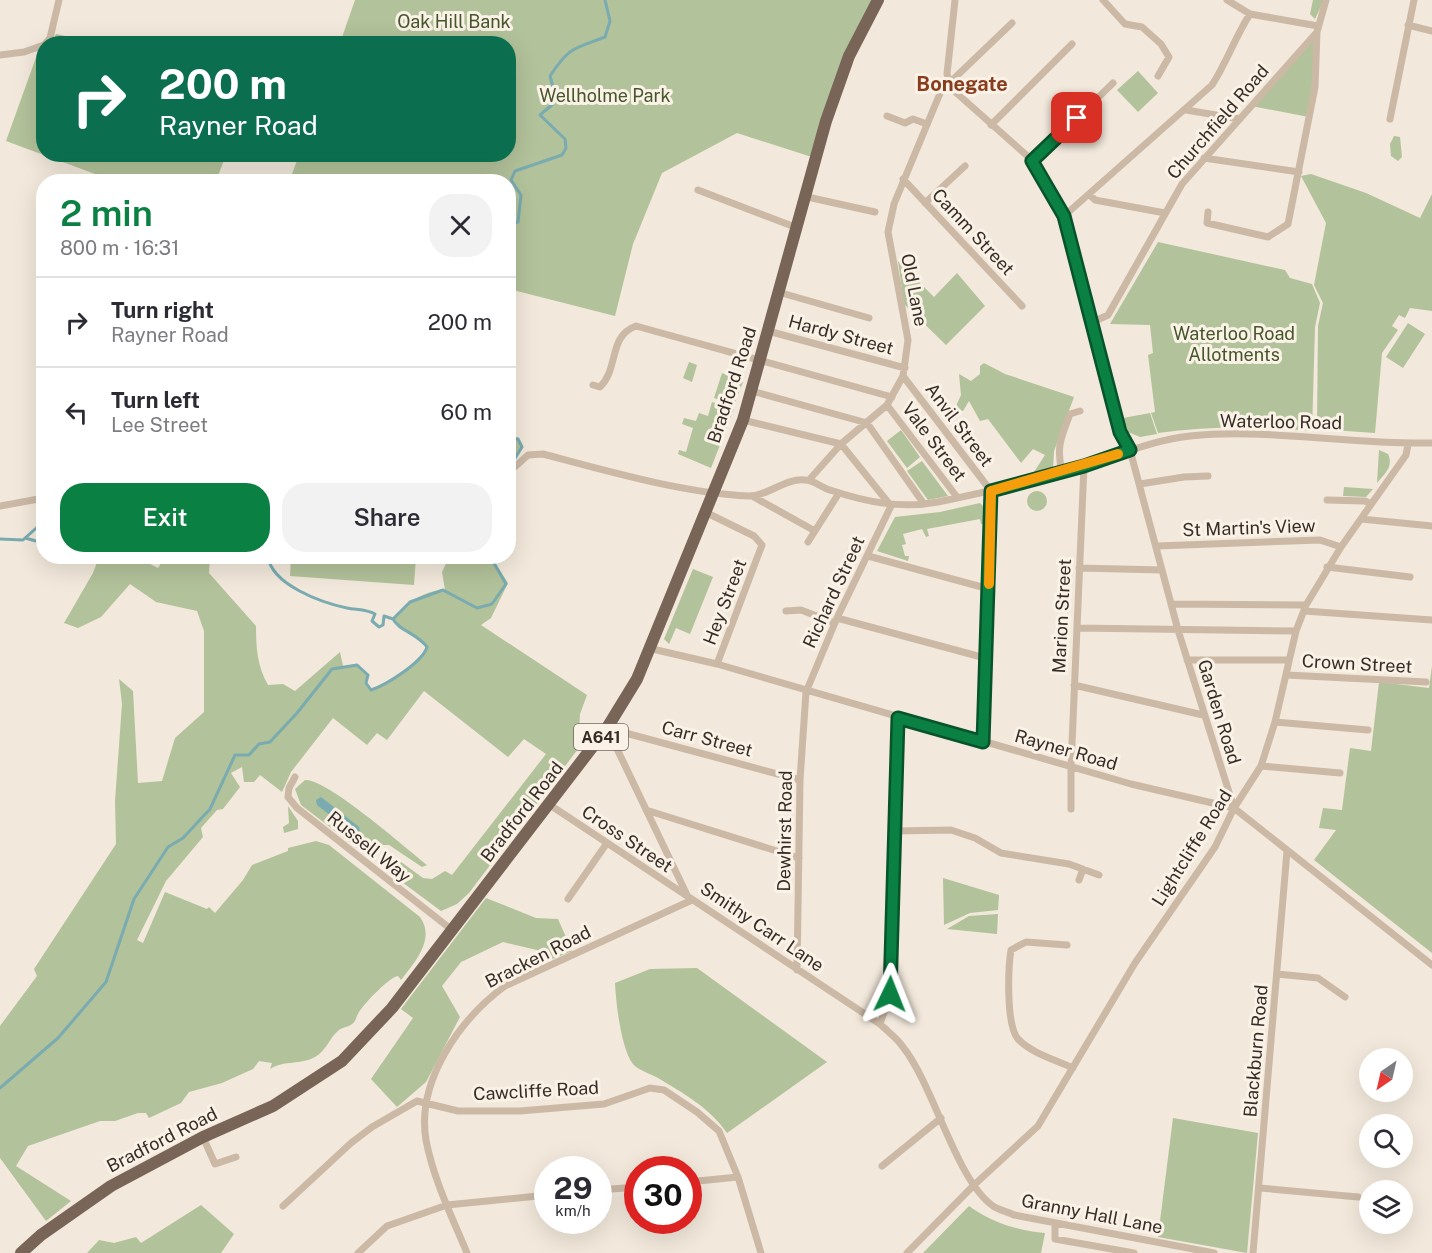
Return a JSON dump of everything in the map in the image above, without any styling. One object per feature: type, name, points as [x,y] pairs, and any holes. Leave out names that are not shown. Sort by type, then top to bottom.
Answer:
[{"type":"main road","name":"Bradford Road","points":[[21,1253],[40,1235],[111,1186],[203,1137],[273,1106],[342,1061],[392,1008],[607,728],[637,679],[742,420],[752,391],[803,196],[849,56],[878,0]]},
{"type":"street","points":[[50,36],[59,0]]},
{"type":"street","points":[[950,82],[947,74],[955,0]]},
{"type":"street","points":[[1103,0],[1125,24],[1143,27],[1161,44],[1169,57],[1158,76]]},
{"type":"street","points":[[1227,0],[1250,14],[1318,29]]},
{"type":"street","points":[[1208,212],[1206,226],[1272,237],[1288,224],[1315,87],[1318,29],[1326,0]]},
{"type":"street","points":[[1390,119],[1414,0]]},
{"type":"street","points":[[1064,216],[1212,85],[1227,61],[1238,33],[1250,14]]},
{"type":"street","name":"Old Lane","points":[[809,480],[841,444],[887,405],[903,376],[908,340],[888,232],[903,179],[941,91],[1012,23]]},
{"type":"street","points":[[1408,25],[1432,31]]},
{"type":"street","name":"Churchfield Road","points":[[1091,323],[1108,315],[1182,184],[1318,29]]},
{"type":"street","points":[[991,125],[1072,44]]},
{"type":"street","points":[[0,55],[24,52],[36,47]]},
{"type":"street","name":"Garden Road","points":[[950,82],[952,89],[1032,161],[1064,216],[1120,432],[1130,450],[1178,630],[1234,808]]},
{"type":"street","points":[[1032,161],[1113,83]]},
{"type":"street","points":[[1186,110],[1240,119]]},
{"type":"street","points":[[887,116],[904,123],[913,119],[927,124]]},
{"type":"street","points":[[1204,158],[1299,172]]},
{"type":"street","points":[[925,203],[965,166]]},
{"type":"street","name":"Camm Street","points":[[903,179],[1022,306]]},
{"type":"street","points":[[698,190],[795,227]]},
{"type":"street","points":[[1089,194],[1095,200],[1166,213]]},
{"type":"street","points":[[803,196],[875,212]]},
{"type":"street","points":[[778,292],[869,318]]},
{"type":"street","points":[[593,385],[600,387],[607,381],[619,338],[626,330],[636,326],[892,397]]},
{"type":"street","name":"Hardy Street","points":[[768,331],[905,368]]},
{"type":"street","name":"Anvil Street","points":[[903,376],[991,491]]},
{"type":"street","points":[[752,391],[867,423],[924,504]]},
{"type":"street","name":"Vale Street","points":[[887,405],[957,497]]},
{"type":"street","points":[[1062,472],[1058,452],[1059,443],[1070,414],[1080,411]]},
{"type":"street","points":[[742,420],[841,444],[891,506]]},
{"type":"street","name":"Waterloo Road","points":[[809,480],[839,493],[891,506],[924,504],[991,491],[1084,466],[1130,450],[1190,436],[1280,434],[1408,444],[1432,443]]},
{"type":"street","name":"Lightcliffe Road","points":[[907,1253],[974,1185],[1038,1126],[1135,963],[1215,847],[1234,808],[1261,766],[1275,722],[1296,631],[1305,608],[1327,567],[1406,455],[1408,444]]},
{"type":"street","points":[[516,466],[528,455],[543,454],[713,494],[752,496],[796,479],[809,480]]},
{"type":"street","name":"Marion Street","points":[[1071,809],[1084,466]]},
{"type":"street","points":[[1140,484],[1184,477],[1208,476]]},
{"type":"street","points":[[983,742],[991,491]]},
{"type":"street","points":[[808,542],[839,493]]},
{"type":"street","points":[[752,496],[815,531]]},
{"type":"street","points":[[0,506],[36,499]]},
{"type":"street","points":[[1328,500],[1365,501],[1371,504]]},
{"type":"street","name":"Richard Street","points":[[806,692],[836,621],[891,506]]},
{"type":"street","name":"Hey Street","points":[[705,512],[754,536],[762,545],[717,664]]},
{"type":"street","points":[[1361,519],[1432,526]]},
{"type":"street","name":"St Martin's View","points":[[1157,546],[1320,540],[1341,547]]},
{"type":"street","points":[[868,556],[988,589]]},
{"type":"street","points":[[1327,567],[1410,577]]},
{"type":"street","points":[[1079,568],[1162,570]]},
{"type":"street","points":[[1172,604],[1305,608],[1432,620],[1432,611]]},
{"type":"street","points":[[786,611],[801,610],[836,621],[985,658]]},
{"type":"street","points":[[1077,628],[1296,631]]},
{"type":"street","name":"Rayner Road","points":[[648,648],[717,664],[806,692],[1071,767],[1234,808]]},
{"type":"street","points":[[1187,660],[1289,660]]},
{"type":"street","name":"Crown Street","points":[[1286,675],[1426,682]]},
{"type":"street","points":[[1074,685],[1203,715]]},
{"type":"street","name":"Dewhirst Road","points":[[797,970],[800,780],[806,692]]},
{"type":"street","points":[[880,1024],[890,994],[898,718]]},
{"type":"street","points":[[1275,722],[1368,730]]},
{"type":"street","name":"Carr Street","points":[[607,728],[800,780]]},
{"type":"street","name":"Smithy Carr Lane","points":[[607,728],[690,899],[880,1024],[903,1047],[974,1185]]},
{"type":"street","points":[[1261,766],[1340,773]]},
{"type":"street","name":"Russell Way","points":[[295,777],[289,788],[288,797],[297,808],[452,930]]},
{"type":"street","name":"Cross Street","points":[[550,805],[690,899]]},
{"type":"street","points":[[1234,808],[1432,965]]},
{"type":"street","points":[[646,810],[799,858]]},
{"type":"street","points":[[895,831],[951,830],[975,838],[1001,853],[1069,864],[1099,875]]},
{"type":"street","points":[[568,899],[607,843]]},
{"type":"street","name":"Blackburn Road","points":[[1253,1253],[1287,851]]},
{"type":"street","points":[[1079,880],[1083,870]]},
{"type":"street","name":"Bracken Road","points":[[466,1253],[447,1205],[426,1139],[427,1102],[434,1077],[448,1049],[486,1000],[505,986],[690,899]]},
{"type":"street","points":[[1067,945],[1026,942],[1011,950],[1010,1015],[1012,1028],[1018,1039],[1073,1068]]},
{"type":"street","points":[[1277,974],[1318,978],[1345,997]]},
{"type":"street","name":"Cawcliffe Road","points":[[427,1102],[458,1111],[519,1111],[604,1104],[650,1088],[664,1090],[697,1112],[719,1131],[738,1177],[761,1253]]},
{"type":"street","points":[[283,1206],[351,1143],[372,1127],[417,1101],[427,1102]]},
{"type":"street","points":[[882,1166],[940,1118]]},
{"type":"street","points":[[203,1137],[215,1164],[236,1157]]},
{"type":"street","points":[[702,1181],[738,1177]]},
{"type":"street","name":"Granny Hall Lane","points":[[974,1185],[993,1205],[1014,1215],[1214,1253]]},
{"type":"street","points":[[1260,1188],[1358,1197]]},
{"type":"street","points":[[358,1253],[387,1226],[447,1205],[534,1196]]},
{"type":"street","points":[[1055,1223],[1055,1239],[1134,1253]]},
{"type":"green space","name":"Wellholme Park","points":[[355,0],[878,0],[849,56],[815,158],[737,133],[662,173],[633,244],[615,316],[516,291],[516,174],[292,174],[296,162],[516,162],[516,36],[342,36]]},
{"type":"green space","points":[[1313,0],[1324,0],[1315,19],[1310,14]]},
{"type":"green space","points":[[1317,32],[1309,117],[1251,106]]},
{"type":"green space","points":[[36,58],[36,152],[6,141]]},
{"type":"green space","points":[[1138,71],[1158,93],[1138,112],[1117,90]]},
{"type":"green space","points":[[1394,136],[1400,137],[1402,157],[1398,161],[1391,156],[1390,144]]},
{"type":"green space","points":[[63,162],[223,162],[219,174],[95,174]]},
{"type":"green space","points":[[1311,174],[1366,193],[1420,218],[1432,194],[1432,311],[1410,308],[1405,318],[1399,315],[1392,326],[1398,330],[1382,353],[1375,433],[1317,429],[1318,326],[1323,303],[1314,285],[1326,223],[1301,176]]},
{"type":"green space","name":"Waterloo Road Allotments","points":[[1158,242],[1285,270],[1290,278],[1312,284],[1320,303],[1315,327],[1312,431],[1235,428],[1158,433],[1151,413],[1155,412],[1148,355],[1153,353],[1150,325],[1110,324]]},
{"type":"green space","points":[[898,261],[934,297],[957,273],[985,306],[946,345],[904,304]]},
{"type":"green space","points":[[1408,323],[1425,334],[1403,368],[1386,357]]},
{"type":"green space","points":[[689,362],[697,365],[692,382],[683,378]]},
{"type":"green space","points":[[984,363],[1005,374],[1074,397],[1054,451],[1053,469],[1032,475],[1045,455],[1033,449],[1021,463],[988,419],[980,421],[969,401],[963,411],[956,406],[961,395],[959,374],[971,381],[980,374],[980,366]]},
{"type":"green space","points":[[722,373],[743,382],[734,405],[714,398]]},
{"type":"green space","points":[[712,402],[734,409],[711,468],[678,454],[679,450],[686,452],[693,428],[682,424],[684,418],[696,421],[699,413],[708,416]]},
{"type":"green space","points":[[1150,413],[1157,434],[1140,437],[1128,432],[1123,418]]},
{"type":"green space","points":[[901,430],[920,457],[907,468],[887,441]]},
{"type":"green space","points":[[516,439],[522,447],[516,457]]},
{"type":"green space","points":[[1379,450],[1388,454],[1390,463],[1377,483]]},
{"type":"green space","points":[[922,461],[948,496],[928,500],[907,471]]},
{"type":"green space","points":[[1344,487],[1373,489],[1366,497],[1343,496]]},
{"type":"green space","points":[[1037,491],[1044,494],[1047,501],[1044,508],[1037,511],[1030,508],[1027,501],[1030,494]]},
{"type":"green space","points":[[980,503],[984,507],[984,524],[981,524],[980,519],[927,529],[929,536],[926,537],[922,529],[903,534],[906,544],[902,545],[905,556],[909,556],[908,561],[877,551],[895,517],[940,512]]},
{"type":"green space","points":[[96,564],[150,564],[158,568],[161,564],[210,564],[209,573],[256,626],[261,671],[268,685],[283,684],[295,691],[340,652],[343,666],[357,665],[368,675],[367,683],[370,690],[403,672],[424,653],[427,647],[393,619],[403,608],[423,595],[445,590],[442,572],[446,564],[496,564],[508,583],[491,618],[481,625],[587,695],[580,714],[578,749],[469,893],[457,904],[441,911],[383,868],[382,860],[387,855],[393,856],[423,878],[432,879],[445,871],[452,875],[546,754],[524,739],[508,757],[424,691],[387,740],[377,733],[367,745],[333,718],[291,772],[282,792],[260,775],[254,782],[244,782],[242,767],[231,773],[240,787],[223,809],[217,810],[201,828],[203,837],[166,881],[137,940],[143,943],[165,892],[207,909],[209,907],[215,913],[243,880],[252,865],[288,851],[288,848],[316,841],[329,845],[420,917],[426,934],[421,950],[401,980],[398,976],[383,986],[362,1008],[353,1023],[339,1030],[315,1057],[281,1064],[270,1069],[272,1063],[259,1061],[253,1069],[222,1083],[189,1092],[181,1103],[149,1118],[146,1113],[138,1113],[115,1121],[100,1121],[28,1146],[16,1166],[71,1201],[46,1221],[0,1158],[0,1026],[37,976],[34,969],[116,844],[115,801],[122,704],[119,679],[133,691],[138,783],[162,781],[175,738],[204,712],[204,631],[197,611],[156,602],[130,584],[101,617],[78,628],[64,623]]},
{"type":"green space","points":[[291,564],[416,564],[414,585],[290,576]]},
{"type":"green space","points":[[693,569],[713,577],[690,634],[676,628],[669,644],[664,639]]},
{"type":"green space","points":[[1432,666],[1432,953],[1314,860],[1336,830],[1319,828],[1323,808],[1342,810],[1350,748],[1371,751],[1379,682],[1429,688]]},
{"type":"green space","points":[[305,780],[315,782],[330,790],[385,830],[427,865],[422,867],[389,845],[382,845],[366,854],[360,850],[301,805],[295,789]]},
{"type":"green space","points":[[288,806],[298,821],[298,829],[284,833],[283,827],[289,823]]},
{"type":"green space","points":[[943,878],[999,895],[998,910],[970,913],[944,925]]},
{"type":"green space","points":[[486,898],[536,918],[558,919],[572,951],[548,961],[537,950],[503,942],[461,962],[442,986],[460,1017],[426,1082],[397,1107],[371,1079],[413,1018],[401,1009]]},
{"type":"green space","points":[[998,914],[997,934],[947,929],[969,916]]},
{"type":"green space","points":[[697,968],[827,1062],[727,1133],[713,1116],[696,1102],[633,1064],[625,1048],[620,1025],[615,983],[650,969]]},
{"type":"green space","points":[[1173,1118],[1258,1133],[1247,1253],[1158,1237]]},
{"type":"green space","points":[[201,1205],[234,1234],[221,1253],[87,1253],[99,1240],[114,1243],[136,1237],[141,1243]]},
{"type":"green space","points":[[969,1206],[1005,1225],[1045,1233],[1041,1253],[923,1253]]},
{"type":"water","points":[[321,797],[359,827],[360,832],[353,833],[317,805],[316,800]]},
{"type":"waterway","points":[[514,174],[515,171],[562,155],[566,148],[565,139],[540,115],[553,104],[554,91],[550,76],[573,50],[605,37],[610,21],[605,0]]},
{"type":"waterway","points":[[516,188],[521,195],[518,222],[516,222]]},
{"type":"waterway","points":[[516,439],[522,447],[516,457]]},
{"type":"waterway","points":[[0,539],[23,540],[36,528]]},
{"type":"waterway","points":[[25,538],[36,541]]},
{"type":"waterway","points":[[270,564],[278,576],[288,584],[312,597],[337,606],[372,612],[375,614],[372,621],[379,627],[383,625],[384,616],[393,619]]},
{"type":"waterway","points":[[0,1088],[58,1038],[106,982],[134,899],[168,847],[183,838],[210,809],[235,755],[249,755],[259,744],[270,742],[297,713],[332,669],[357,665],[368,675],[366,683],[371,690],[411,666],[427,647],[393,619],[410,602],[443,590],[477,608],[492,604],[506,584],[495,564]]},
{"type":"slow traffic","points":[[989,584],[991,491],[1084,466],[1118,454]]},
{"type":"district","name":"Bonegate","points":[[962,84]]},
{"type":"route","points":[[890,994],[898,718],[983,742],[991,491],[1084,466],[1130,450],[1120,432],[1064,216],[1043,176],[1032,161],[1077,118]]},
{"type":"park label","name":"Oak Hill Bank","points":[[454,22]]}]
